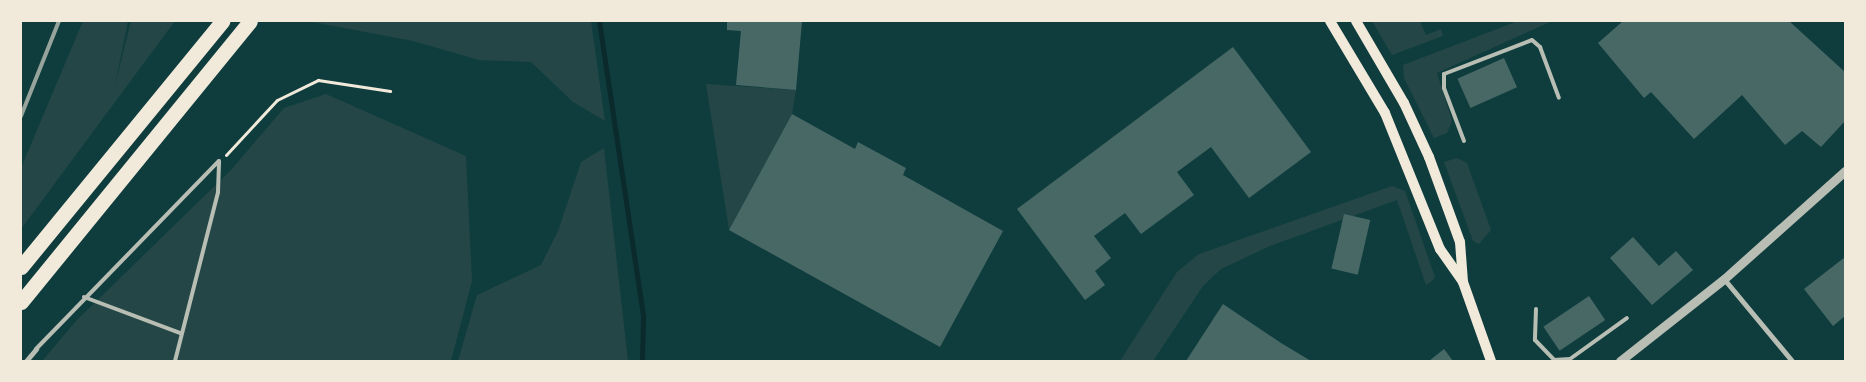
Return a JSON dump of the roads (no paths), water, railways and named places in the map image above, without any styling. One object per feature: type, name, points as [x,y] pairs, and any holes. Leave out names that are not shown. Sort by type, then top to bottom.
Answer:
[{"type":"highway","points":[[21,267],[222,21]]},
{"type":"highway","points":[[21,302],[250,21]]},
{"type":"main road","points":[[1330,21],[1385,112],[1440,249],[1463,282]]},
{"type":"main road","points":[[1356,21],[1404,103],[1429,157],[1460,242],[1463,282],[1491,361]]},
{"type":"street","points":[[1620,361],[1724,279],[1845,171]]},
{"type":"street","points":[[1724,279],[1792,361]]},
{"type":"street","points":[[26,361],[36,349]]},
{"type":"lane","points":[[1464,141],[1444,88],[1444,74],[1532,40],[1540,47],[1559,98]]},
{"type":"lane","points":[[36,349],[84,297],[220,162],[218,192],[180,333],[175,361]]},
{"type":"lane","points":[[84,297],[180,333]]},
{"type":"lane","points":[[1536,309],[1535,340],[1554,360],[1570,359],[1627,318]]},
{"type":"waterway","points":[[599,21],[643,317],[642,361]]},
{"type":"railway","points":[[21,116],[59,21]]}]
